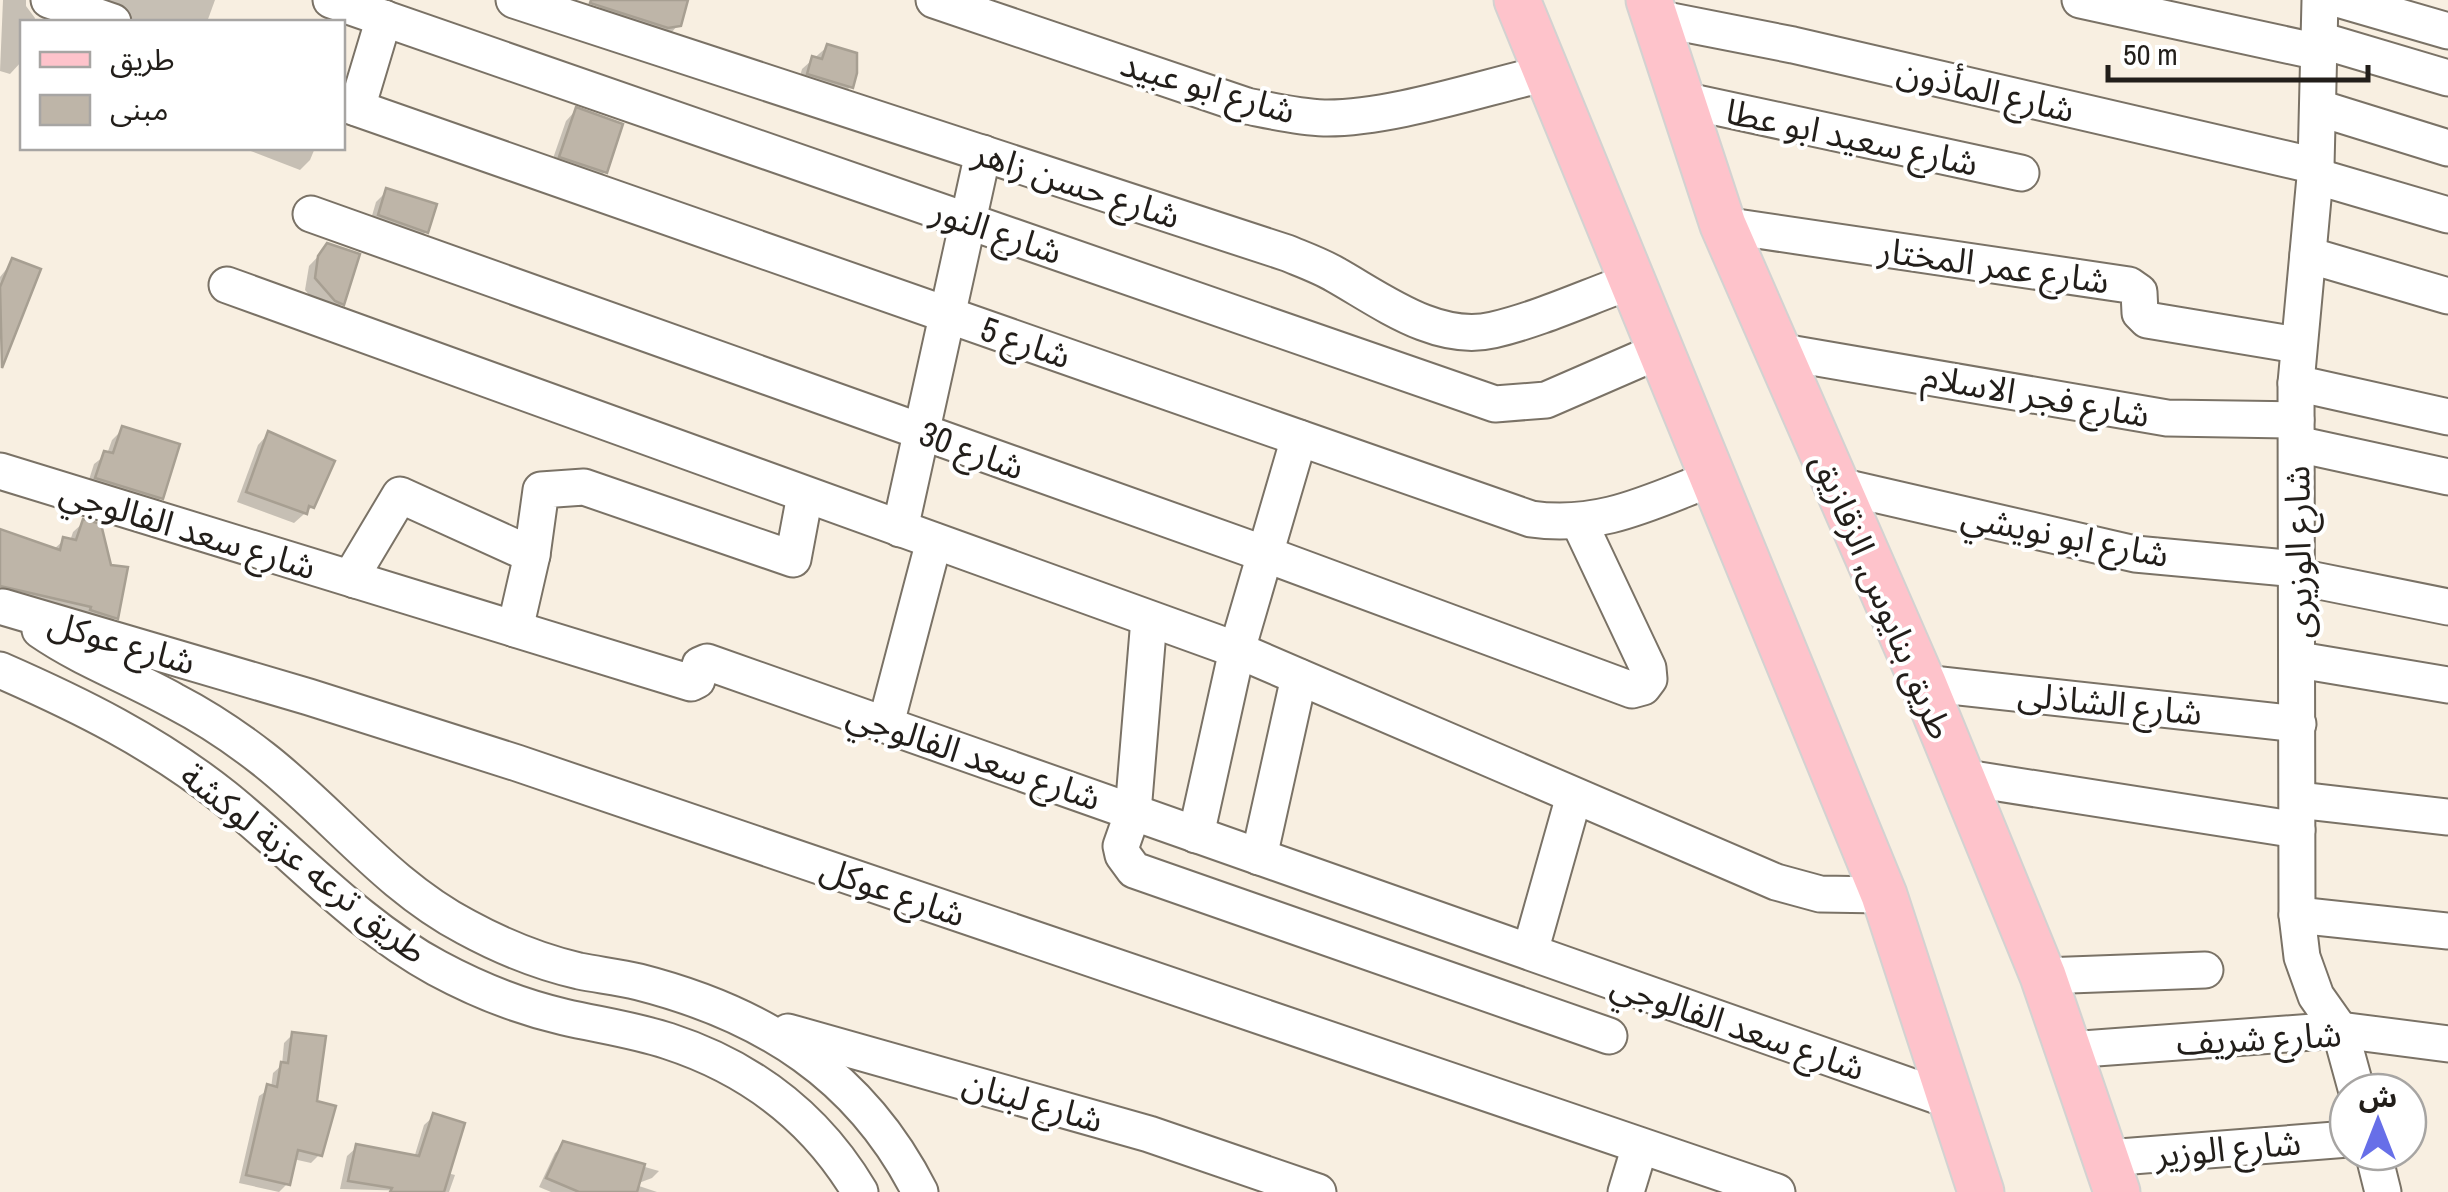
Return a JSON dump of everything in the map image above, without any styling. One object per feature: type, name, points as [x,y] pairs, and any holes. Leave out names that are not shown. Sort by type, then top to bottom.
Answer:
[{"type":"main road","points":[[1518,0],[1884,894],[1981,1192]]},
{"type":"main road","name":"طريق بنايوس, الزقازيق","points":[[1653,9],[1723,225],[1922,683],[2043,976],[2112,1175]]},
{"type":"street","name":"شارع النور","points":[[332,0],[1496,404],[1546,400],[1661,350]]},
{"type":"street","name":"شارع حسن زاهر","points":[[514,0],[1287,252],[1428,324],[1491,331],[1632,281]]},
{"type":"street","name":"شارع ابو عبيد","points":[[934,0],[1246,106],[1284,114],[1362,116],[1547,73]]},
{"type":"street","points":[[2080,0],[2319,46],[2448,78]]},
{"type":"street","name":"شارع الوزيرى","points":[[2320,0],[2316,171],[2296,383],[2297,916],[2302,956],[2311,983],[2340,1030],[2352,1072]]},
{"type":"street","points":[[2341,0],[2448,31]]},
{"type":"street","points":[[61,7],[107,20]]},
{"type":"street","name":"شارع المأذون","points":[[1653,9],[2316,171],[2448,215]]},
{"type":"street","points":[[350,105],[384,18]]},
{"type":"street","name":"شارع سعيد ابو عطا","points":[[1683,100],[2021,173]]},
{"type":"street","name":"شارع 5","points":[[350,105],[1531,519],[1579,522],[1614,516],[1713,478]]},
{"type":"street","points":[[2319,108],[2448,148]]},
{"type":"street","points":[[900,529],[983,153]]},
{"type":"street","name":"شارع 30","points":[[310,214],[1265,554],[1640,679],[1579,522]]},
{"type":"street","name":"شارع عمر المختار","points":[[1723,225],[2129,285],[2140,292],[2140,313],[2147,320],[2297,344]]},
{"type":"street","points":[[2308,256],[2448,296]]},
{"type":"street","points":[[227,285],[1236,650],[1776,882],[1820,894],[1884,894]]},
{"type":"street","name":"شارع فجر الاسلام","points":[[1777,351],[2167,418],[2296,432],[2448,476]]},
{"type":"street","points":[[2296,383],[2448,417]]},
{"type":"street","points":[[1196,835],[1236,650],[1299,438]]},
{"type":"street","name":"شارع سعد الفالوجي","points":[[0,471],[691,683],[697,680],[700,665],[707,662],[1952,1101]]},
{"type":"street","name":"شارع ابو نويشي","points":[[1835,485],[2136,554],[2298,573],[2448,607]]},
{"type":"street","points":[[515,630],[542,490],[584,487],[793,559],[806,494]]},
{"type":"street","points":[[355,580],[357,568],[400,494],[532,555]]},
{"type":"street","points":[[882,724],[888,716],[934,541]]},
{"type":"street","name":"طريق ترعه عزبة لوكشة","points":[[1,606],[75,653],[220,728],[265,760],[413,894],[464,926],[519,952],[691,998],[744,1020],[794,1048],[841,1082],[870,1112],[920,1192]]},
{"type":"street","name":"شارع عوكل","points":[[1,606],[309,696],[518,763],[1777,1192]]},
{"type":"street","points":[[1149,619],[1133,812],[1121,846],[1134,870],[1609,1036]]},
{"type":"street","points":[[2299,660],[2448,685]]},
{"type":"street","name":"طريق ترعه عزبة لوكشة","points":[[0,670],[113,723],[190,771],[380,932],[437,968],[498,996],[562,1017],[671,1042],[719,1062],[763,1087],[804,1116],[826,1140],[860,1192]]},
{"type":"street","points":[[1259,857],[1299,678]]},
{"type":"street","name":"شارع الشاذلى","points":[[1922,683],[2298,724]]},
{"type":"street","points":[[1960,777],[2298,815],[2448,816]]},
{"type":"street","points":[[1530,952],[1574,796]]},
{"type":"street","points":[[2297,916],[2448,930]]},
{"type":"street","points":[[2043,976],[2204,970]]},
{"type":"street","name":"شارع لبنان","points":[[744,1020],[1149,1134],[1318,1192]]},
{"type":"street","name":"شارع شريف","points":[[2069,1050],[2340,1030],[2448,1044]]},
{"type":"street","name":"شارع الوزير","points":[[2112,1175],[2328,1142]]},
{"type":"street","points":[[1626,1192],[1640,1146]]},
{"type":"building","points":[[688,0],[681,26],[668,28],[590,3]]},
{"type":"building","points":[[827,44],[857,53],[853,88],[807,74],[812,56],[822,59]]},
{"type":"building","points":[[576,107],[623,124],[607,173],[559,157]]},
{"type":"building","points":[[386,188],[437,204],[428,233],[378,215]]},
{"type":"building","points":[[327,243],[360,254],[344,305],[335,301],[315,278],[318,256]]},
{"type":"building","points":[[12,258],[41,269],[2,368],[0,287]]},
{"type":"building","points":[[122,426],[180,444],[163,499],[95,478],[104,451],[113,453]]},
{"type":"building","points":[[268,431],[335,461],[314,508],[309,506],[307,514],[246,492]]},
{"type":"building","points":[[83,519],[101,524],[111,565],[128,567],[118,619],[90,610],[91,607],[0,586],[0,529],[60,550],[63,537],[76,540]]},
{"type":"building","points":[[292,1032],[326,1036],[317,1101],[336,1106],[322,1156],[298,1150],[290,1185],[246,1175],[267,1084],[277,1087],[281,1062],[288,1063]]},
{"type":"building","points":[[433,1113],[465,1123],[444,1192],[390,1192],[392,1188],[348,1181],[356,1144],[419,1156]]},
{"type":"building","points":[[563,1141],[645,1164],[637,1192],[579,1192],[546,1178]]}]
